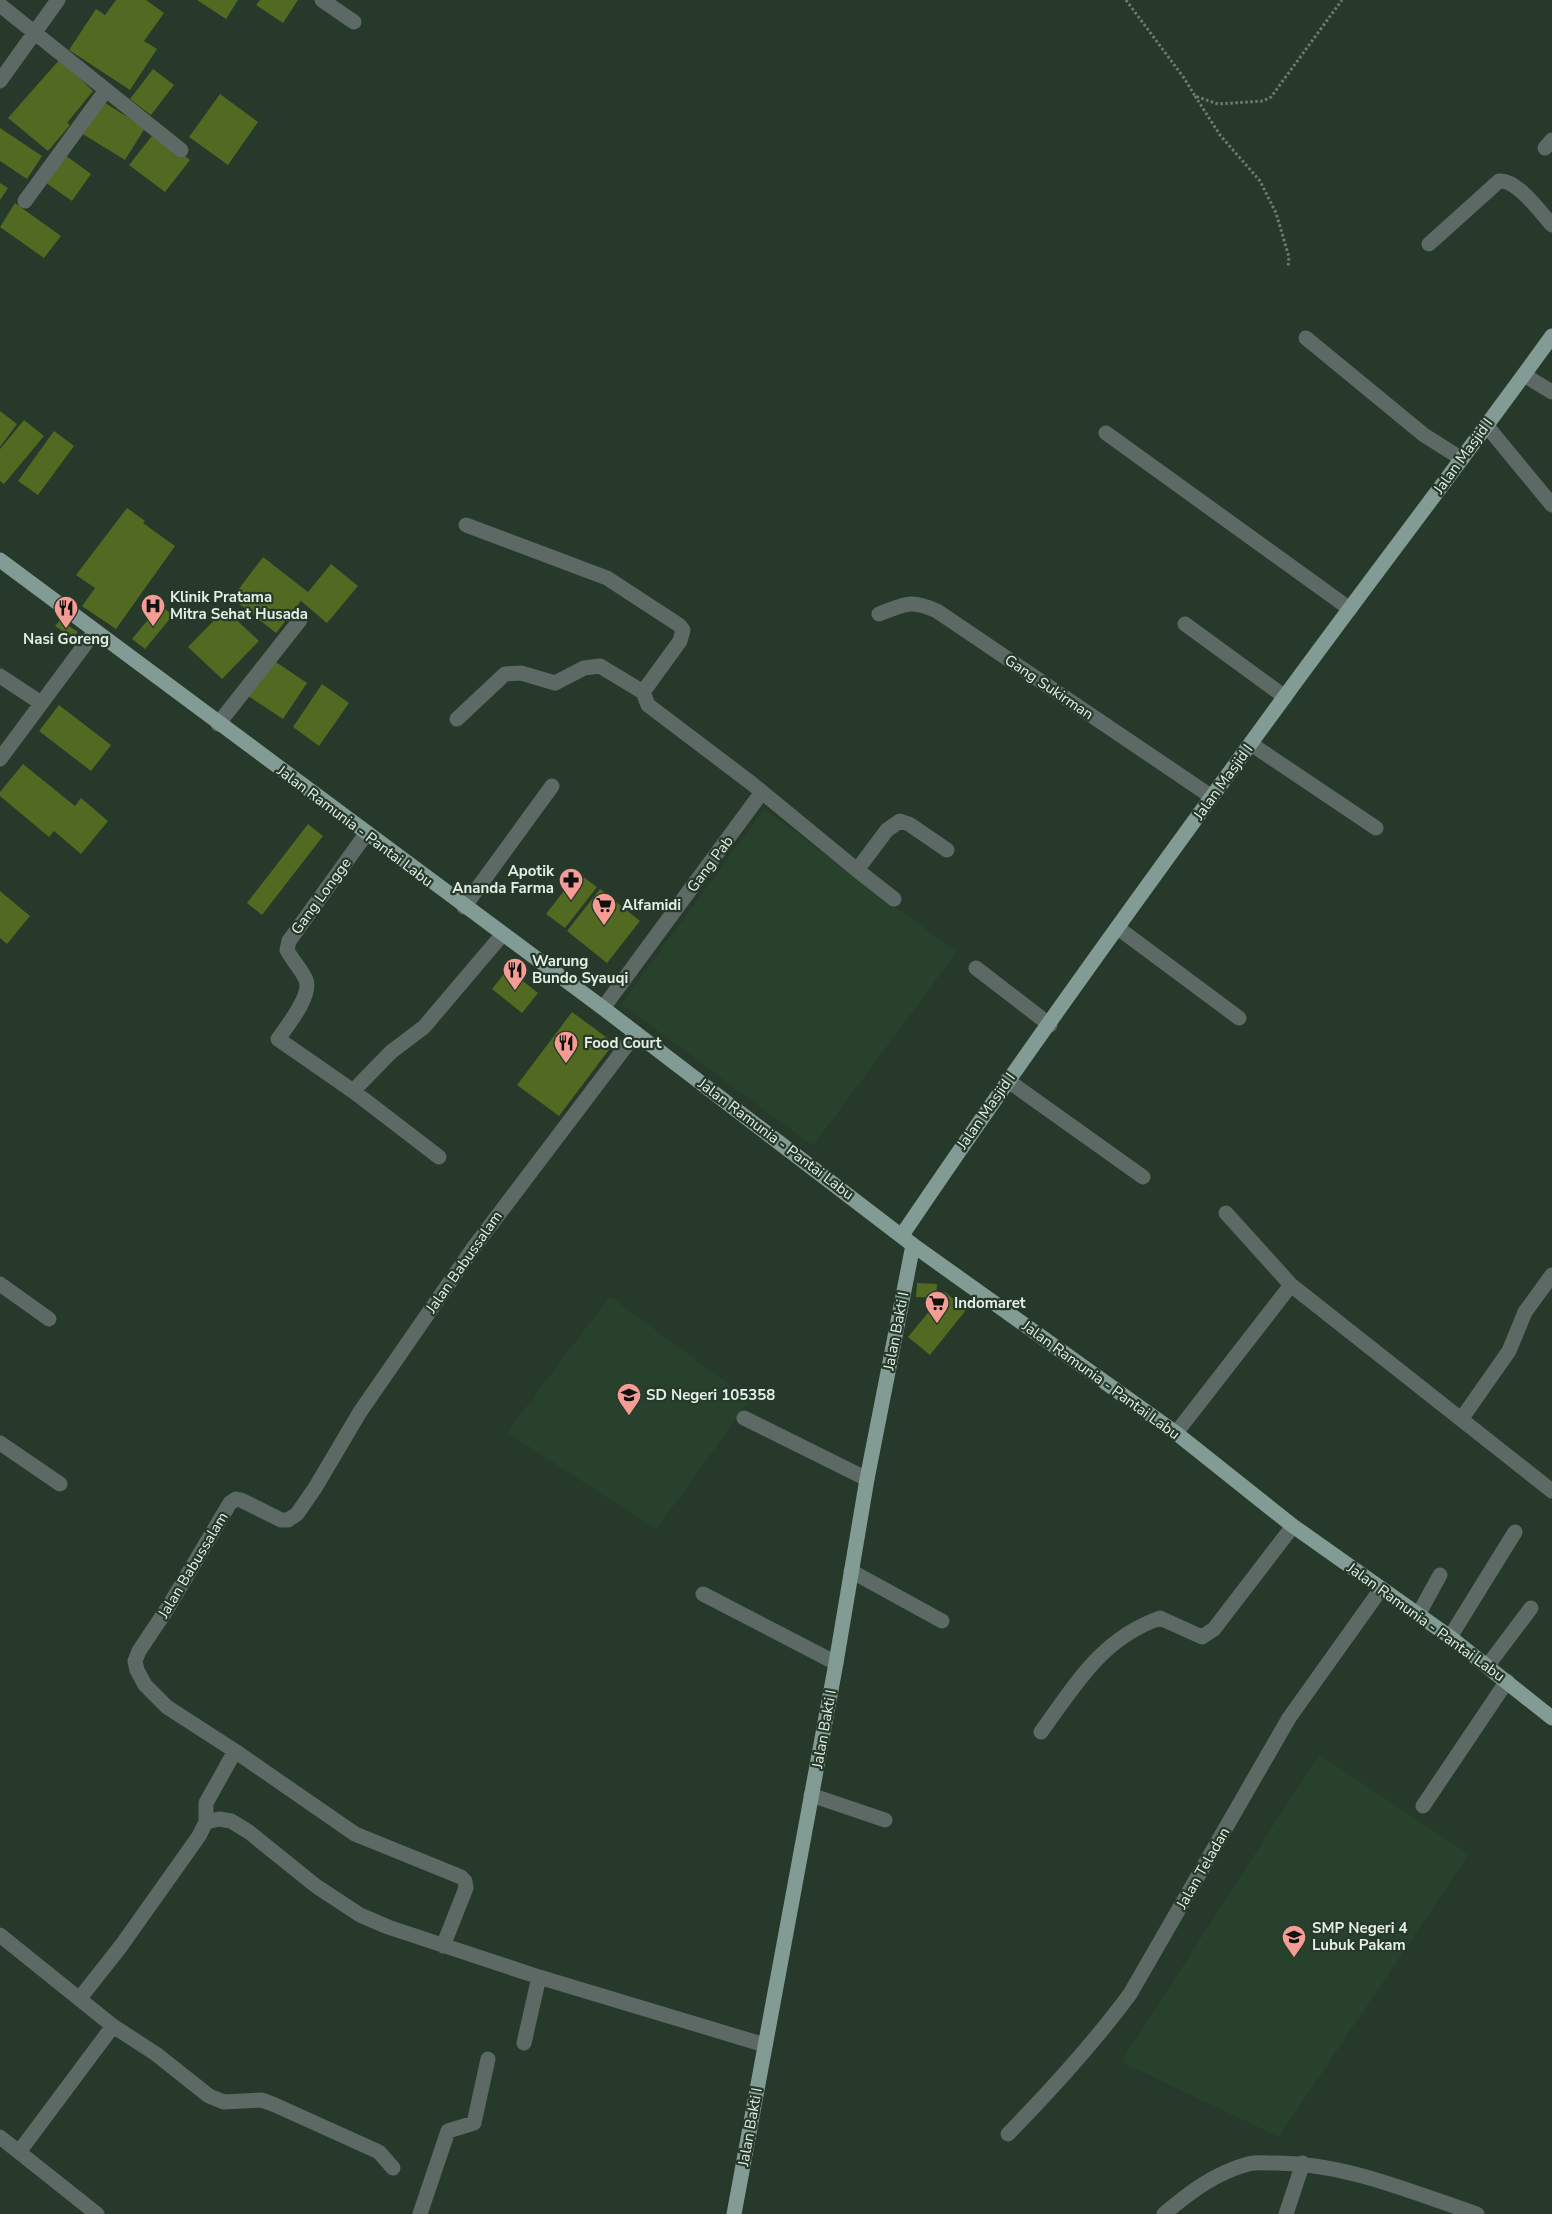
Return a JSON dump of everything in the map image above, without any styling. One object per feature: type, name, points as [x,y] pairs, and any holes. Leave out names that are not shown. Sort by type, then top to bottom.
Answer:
[{"type":"main road","name":"Jalan Masjid I","points":[[907,1240],[1007,1080],[1050,1025],[1284,697],[1552,336]]},
{"type":"main road","name":"Jalan Ramunia - Pantai Labu","points":[[0,560],[464,907],[603,1008],[907,1240],[1176,1434],[1292,1526],[1488,1665],[1552,1718]]},
{"type":"main road","name":"Jalan Bakti I","points":[[734,2214],[836,1663],[907,1240]]},
{"type":"street","points":[[0,81],[58,0]]},
{"type":"street","points":[[322,0],[354,22]]},
{"type":"street","points":[[0,5],[35,31],[181,150]]},
{"type":"street","points":[[25,201],[106,90]]},
{"type":"street","points":[[1429,244],[1499,181],[1505,180],[1515,185],[1552,225]]},
{"type":"street","points":[[1306,338],[1424,435],[1462,459]]},
{"type":"street","points":[[1524,375],[1552,392]]},
{"type":"street","points":[[1486,425],[1552,505]]},
{"type":"street","points":[[1106,434],[1350,609]]},
{"type":"street","points":[[466,525],[607,578],[679,625],[683,630],[680,641],[643,692]]},
{"type":"street","name":"Gang Sukirman","points":[[879,614],[911,602],[919,603],[937,611],[1212,797]]},
{"type":"street","points":[[218,724],[300,620]]},
{"type":"street","points":[[1185,624],[1284,697]]},
{"type":"street","points":[[0,759],[94,631]]},
{"type":"street","points":[[458,719],[497,679],[514,672],[555,683],[584,668],[600,666],[643,692],[648,705],[762,792],[894,900]]},
{"type":"street","points":[[0,676],[41,703]]},
{"type":"street","points":[[1251,744],[1376,828]]},
{"type":"street","points":[[464,907],[552,786]]},
{"type":"street","name":"Gang Pab","points":[[603,1008],[762,792]]},
{"type":"street","points":[[857,870],[888,830],[900,822],[910,824],[947,850]]},
{"type":"street","name":"Gang Longge","points":[[353,1091],[278,1039],[304,1000],[307,990],[306,980],[287,950],[288,941],[366,834]]},
{"type":"street","points":[[1118,928],[1238,1018]]},
{"type":"street","points":[[439,1158],[353,1091],[391,1052],[424,1027],[502,935]]},
{"type":"street","points":[[976,968],[1050,1025]]},
{"type":"street","name":"Jalan Babussalam","points":[[443,1946],[466,1888],[465,1881],[461,1877],[355,1834],[235,1750],[167,1707],[145,1685],[137,1670],[135,1661],[139,1651],[230,1503],[241,1500],[281,1520],[288,1520],[297,1514],[315,1488],[360,1412],[474,1246],[636,1033]]},
{"type":"street","points":[[1007,1080],[1143,1177]]},
{"type":"street","points":[[1226,1213],[1292,1285],[1552,1491]]},
{"type":"street","points":[[1462,1418],[1509,1351],[1525,1312],[1552,1275]]},
{"type":"street","points":[[0,1284],[49,1319]]},
{"type":"street","points":[[1176,1434],[1292,1285]]},
{"type":"street","points":[[744,1418],[867,1479]]},
{"type":"street","points":[[0,1443],[60,1484]]},
{"type":"street","points":[[1041,1732],[1096,1658],[1140,1626],[1160,1618],[1202,1637],[1214,1628],[1292,1526]]},
{"type":"street","points":[[1450,1637],[1515,1532]]},
{"type":"street","points":[[851,1571],[942,1620]]},
{"type":"street","points":[[1418,1615],[1440,1575]]},
{"type":"street","name":"Jalan Teladan","points":[[1008,2134],[1056,2085],[1106,2027],[1130,1994],[1289,1718],[1381,1589]]},
{"type":"street","points":[[703,1594],[836,1663]]},
{"type":"street","points":[[1488,1665],[1530,1608]]},
{"type":"street","points":[[1423,1806],[1507,1681]]},
{"type":"street","points":[[80,1998],[142,1917],[199,1836],[206,1822],[206,1802],[235,1750]]},
{"type":"street","points":[[811,1795],[885,1820]]},
{"type":"street","points":[[206,1822],[218,1819],[231,1821],[256,1838],[316,1886],[360,1915],[443,1946],[539,1977],[765,2045]]},
{"type":"street","points":[[0,1935],[113,2026],[156,2054],[209,2096],[224,2102],[262,2100],[275,2105],[379,2152],[393,2168]]},
{"type":"street","points":[[524,2043],[539,1977]]},
{"type":"street","points":[[19,2152],[113,2026]]},
{"type":"street","points":[[420,2214],[448,2131],[474,2123],[488,2059]]},
{"type":"street","points":[[0,2137],[97,2214]]},
{"type":"street","points":[[1164,2214],[1192,2190],[1215,2177],[1250,2163],[1303,2163],[1345,2170],[1477,2214]]},
{"type":"street","points":[[1286,2214],[1303,2163]]},
{"type":"path","points":[[1126,0],[1184,78],[1220,135],[1260,181],[1276,213],[1289,257],[1288,267]]},
{"type":"path","points":[[1194,96],[1218,104],[1263,101],[1271,97],[1342,0]]},
{"type":"shaded area","points":[[764,809],[957,952],[813,1146],[621,1004]]},
{"type":"shaded area","name":"SD Negeri 105358","points":[[610,1296],[750,1400],[656,1530],[507,1432]]},
{"type":"shaded area","name":"SMP Negeri 4 Lubuk Pakam","points":[[1319,1754],[1469,1854],[1279,2137],[1121,2062]]},
{"type":"building","points":[[116,0],[146,0],[164,13],[144,41],[157,49],[130,90],[69,50],[96,9],[105,15]]},
{"type":"building","points":[[197,0],[238,0],[226,19]]},
{"type":"building","points":[[260,0],[298,0],[283,23],[256,5]]},
{"type":"building","points":[[60,59],[93,91],[67,123],[70,125],[48,151],[8,118]]},
{"type":"building","points":[[153,69],[174,85],[151,115],[130,99]]},
{"type":"building","points":[[220,94],[258,122],[228,165],[189,137]]},
{"type":"building","points":[[102,101],[145,128],[125,160],[81,133]]},
{"type":"building","points":[[0,128],[42,156],[27,179],[0,161]]},
{"type":"building","points":[[155,132],[190,160],[165,192],[129,165]]},
{"type":"building","points":[[65,155],[91,174],[72,201],[45,182]]},
{"type":"building","points":[[0,183],[8,188],[0,200]]},
{"type":"building","points":[[15,203],[61,236],[44,258],[0,227]]},
{"type":"building","points":[[0,411],[17,424],[0,447]]},
{"type":"building","points":[[24,420],[44,436],[4,484],[0,481],[0,449]]},
{"type":"building","points":[[54,431],[74,446],[38,495],[18,481]]},
{"type":"building","points":[[127,508],[145,521],[143,523],[175,546],[116,629],[82,606],[95,588],[76,575]]},
{"type":"building","points":[[263,557],[308,592],[331,564],[358,586],[327,623],[301,601],[276,633],[232,598]]},
{"type":"building","name":"Klinik Pratama Mitra Sehat Husada","points":[[160,605],[173,615],[145,649],[132,639]]},
{"type":"building","points":[[225,609],[259,641],[222,679],[188,647]]},
{"type":"building","name":"Nasi Goreng","points":[[60,620],[78,632],[73,638],[55,626]]},
{"type":"building","points":[[273,660],[307,683],[283,719],[248,696]]},
{"type":"building","points":[[322,684],[349,703],[319,746],[293,727]]},
{"type":"building","points":[[59,705],[111,745],[91,771],[39,731]]},
{"type":"building","points":[[23,764],[75,806],[81,798],[108,821],[81,854],[54,831],[49,837],[0,796],[0,792]]},
{"type":"building","points":[[308,824],[323,836],[262,915],[247,903]]},
{"type":"building","name":"Apotik Ananda Farma","points":[[578,873],[597,887],[565,928],[546,914]]},
{"type":"building","name":"Alfamidi","points":[[600,889],[640,921],[607,963],[567,931]]},
{"type":"building","points":[[0,891],[30,916],[7,944],[0,938]]},
{"type":"building","name":"Warung Bundo Syauqi","points":[[508,969],[538,993],[522,1013],[492,989]]},
{"type":"building","name":"Food Court","points":[[572,1012],[614,1043],[559,1116],[517,1085]]},
{"type":"building","points":[[917,1283],[937,1284],[936,1298],[916,1297]]},
{"type":"building","name":"Indomaret","points":[[945,1292],[966,1310],[930,1355],[908,1337]]},
{"type":"place","name":"Klinik Pratama Mitra Sehat Husada","points":[[153,627]]},
{"type":"place","name":"Nasi Goreng","points":[[66,629]]},
{"type":"place","name":"Apotik Ananda Farma","points":[[571,901]]},
{"type":"place","name":"Alfamidi","points":[[604,926]]},
{"type":"place","name":"Warung Bundo Syauqi","points":[[515,991]]},
{"type":"place","name":"Food Court","points":[[566,1064]]},
{"type":"place","name":"Indomaret","points":[[937,1324]]},
{"type":"place","name":"SD Negeri 105358","points":[[629,1416]]},
{"type":"place","name":"SMP Negeri 4 Lubuk Pakam","points":[[1294,1958]]}]
